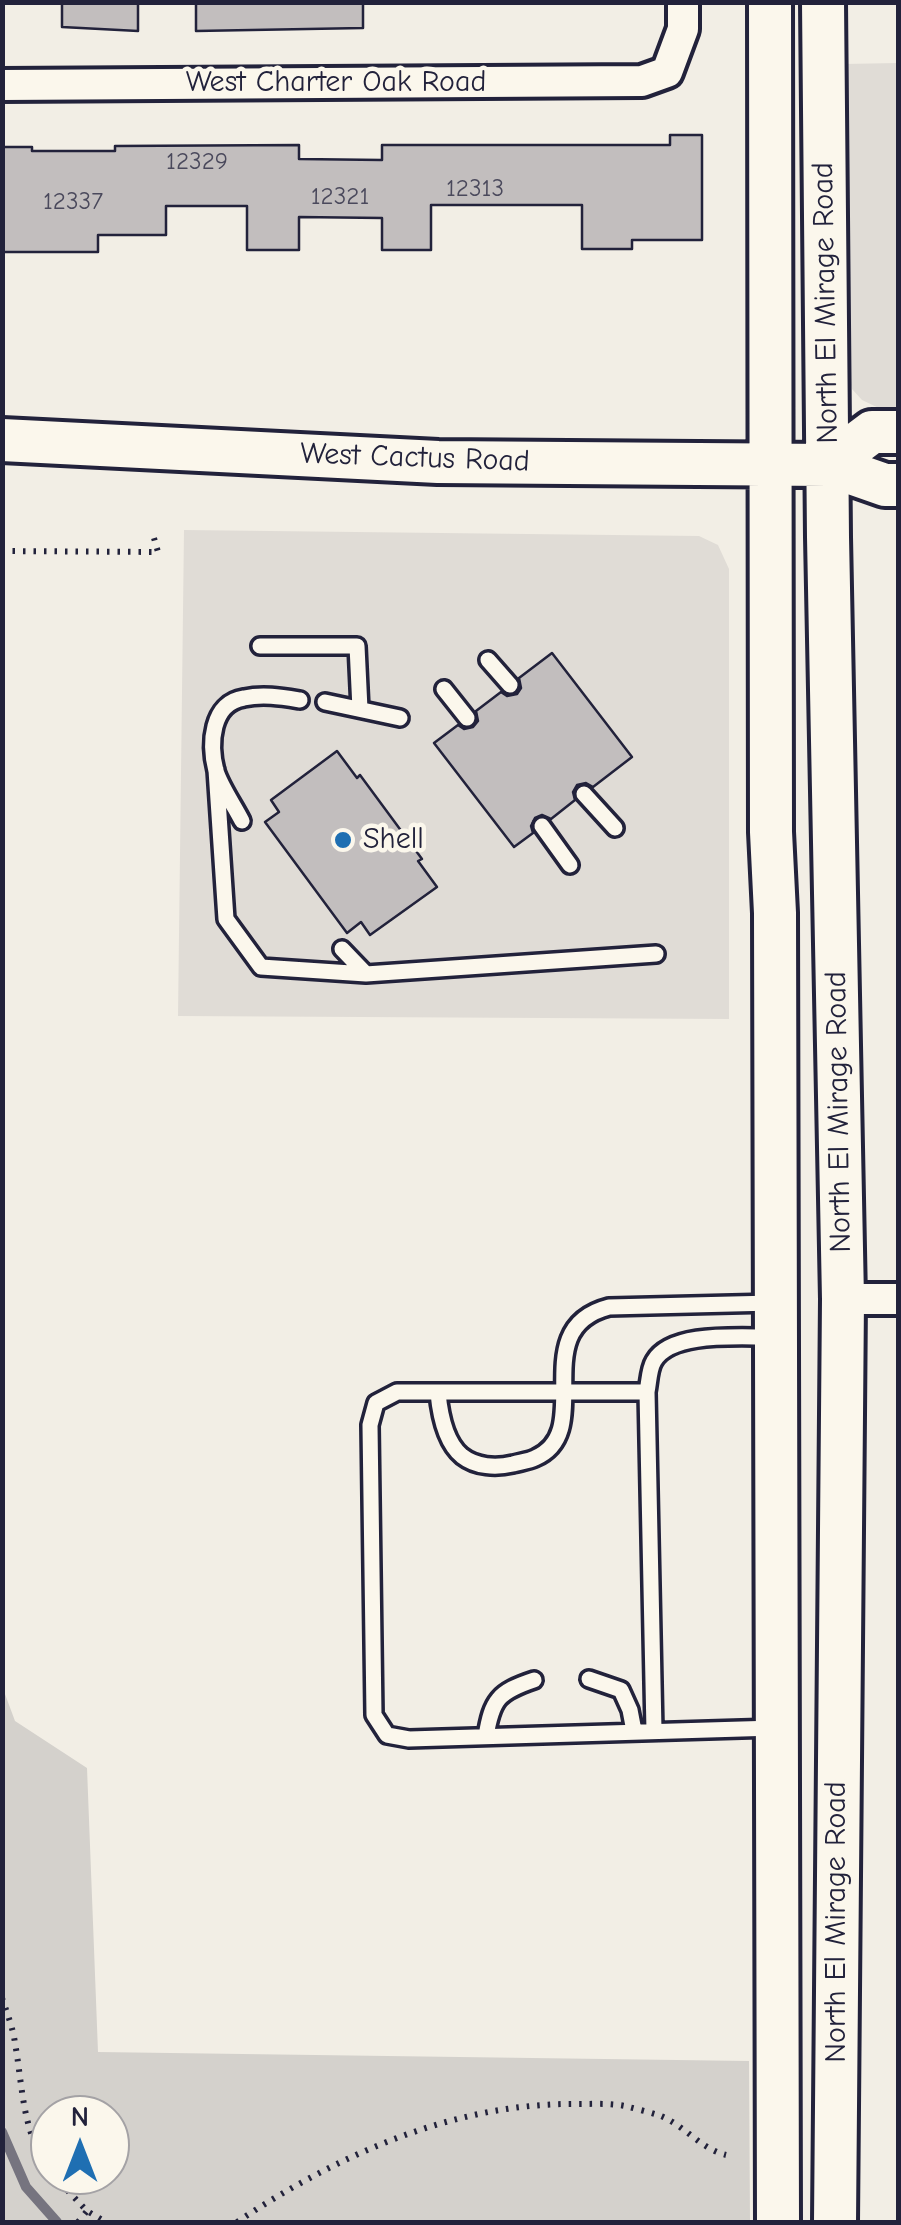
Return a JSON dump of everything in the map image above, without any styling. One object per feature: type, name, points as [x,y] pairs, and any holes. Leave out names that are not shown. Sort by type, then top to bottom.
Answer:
[{"type":"main road","name":"North El Mirage Road","points":[[770,2],[778,2222]]},
{"type":"main road","name":"North El Mirage Road","points":[[824,2],[842,1299],[835,2222]]},
{"type":"main road","points":[[828,465],[872,432],[898,432]]},
{"type":"main road","name":"West Cactus Road","points":[[2,440],[438,462],[828,465],[885,485],[898,484]]},
{"type":"street","name":"West Charter Oak Road","points":[[2,86],[642,82],[667,72],[683,29],[683,2]]},
{"type":"street","points":[[842,1299],[898,1299]]},
{"type":"lane","points":[[260,646],[357,646],[360,709]]},
{"type":"lane","points":[[488,660],[510,686]]},
{"type":"lane","points":[[444,689],[467,718]]},
{"type":"lane","points":[[300,700],[239,698],[222,708],[214,723],[226,919],[260,967],[366,974],[656,954]]},
{"type":"lane","points":[[325,702],[400,718]]},
{"type":"lane","points":[[216,770],[242,821]]},
{"type":"lane","points":[[584,794],[615,828]]},
{"type":"lane","points":[[542,826],[570,864]]},
{"type":"lane","points":[[342,949],[366,974]]},
{"type":"lane","points":[[438,1393],[443,1422],[457,1452],[472,1464],[502,1467],[538,1458],[553,1444],[562,1421],[564,1352],[572,1328],[592,1312],[609,1307],[776,1320]]},
{"type":"lane","points":[[654,1732],[647,1392],[652,1364],[663,1350],[776,1320]]},
{"type":"lane","points":[[647,1392],[397,1392],[376,1404],[370,1425],[374,1715],[387,1735],[409,1739],[779,1728]]},
{"type":"lane","points":[[486,1736],[492,1704],[512,1687],[534,1680]]},
{"type":"lane","points":[[590,1680],[621,1690],[634,1732]]},
{"type":"path","points":[[2,551],[158,552],[152,531]]},
{"type":"path","points":[[2,1998],[15,2040],[30,2131]]},
{"type":"path","points":[[237,2222],[344,2160],[423,2128],[503,2109],[556,2104],[620,2105],[663,2117],[712,2152],[726,2155]]},
{"type":"path","points":[[72,2195],[87,2211],[106,2222]]},
{"type":"path","points":[[78,2222],[87,2211]]},
{"type":"shaded area","points":[[898,63],[898,411],[885,411],[862,400],[852,389],[848,373],[844,64]]},
{"type":"shaded area","points":[[184,530],[699,536],[718,545],[729,569],[729,1019],[178,1016]]},
{"type":"shaded area","points":[[2,1686],[15,1721],[87,1768],[98,2052],[749,2061],[750,2222],[3,2222]]},
{"type":"building","points":[[62,2],[138,2],[138,31],[62,27]]},
{"type":"building","points":[[196,2],[363,2],[363,28],[196,31]]},
{"type":"building","points":[[670,135],[702,135],[702,240],[632,240],[632,249],[582,249],[582,205],[431,205],[431,250],[382,250],[382,218],[299,217],[299,250],[247,250],[247,206],[166,206],[166,235],[98,235],[98,252],[2,252],[2,147],[115,151],[115,146],[299,145],[299,159],[382,160],[382,145],[670,145]]},
{"type":"building","points":[[552,653],[632,757],[593,787],[586,783],[577,785],[573,792],[575,800],[551,819],[542,815],[535,818],[533,833],[514,847],[434,743],[458,725],[464,729],[473,727],[478,721],[476,711],[501,692],[507,696],[517,694],[521,688],[519,678]]},
{"type":"building","name":"Shell","points":[[337,751],[357,778],[360,775],[422,859],[418,861],[437,887],[370,935],[361,922],[347,933],[265,822],[279,812],[271,800]]},
{"type":"waterway","points":[[2,2132],[26,2187],[57,2222]]},
{"type":"place","name":"Shell","points":[[343,840]]}]
